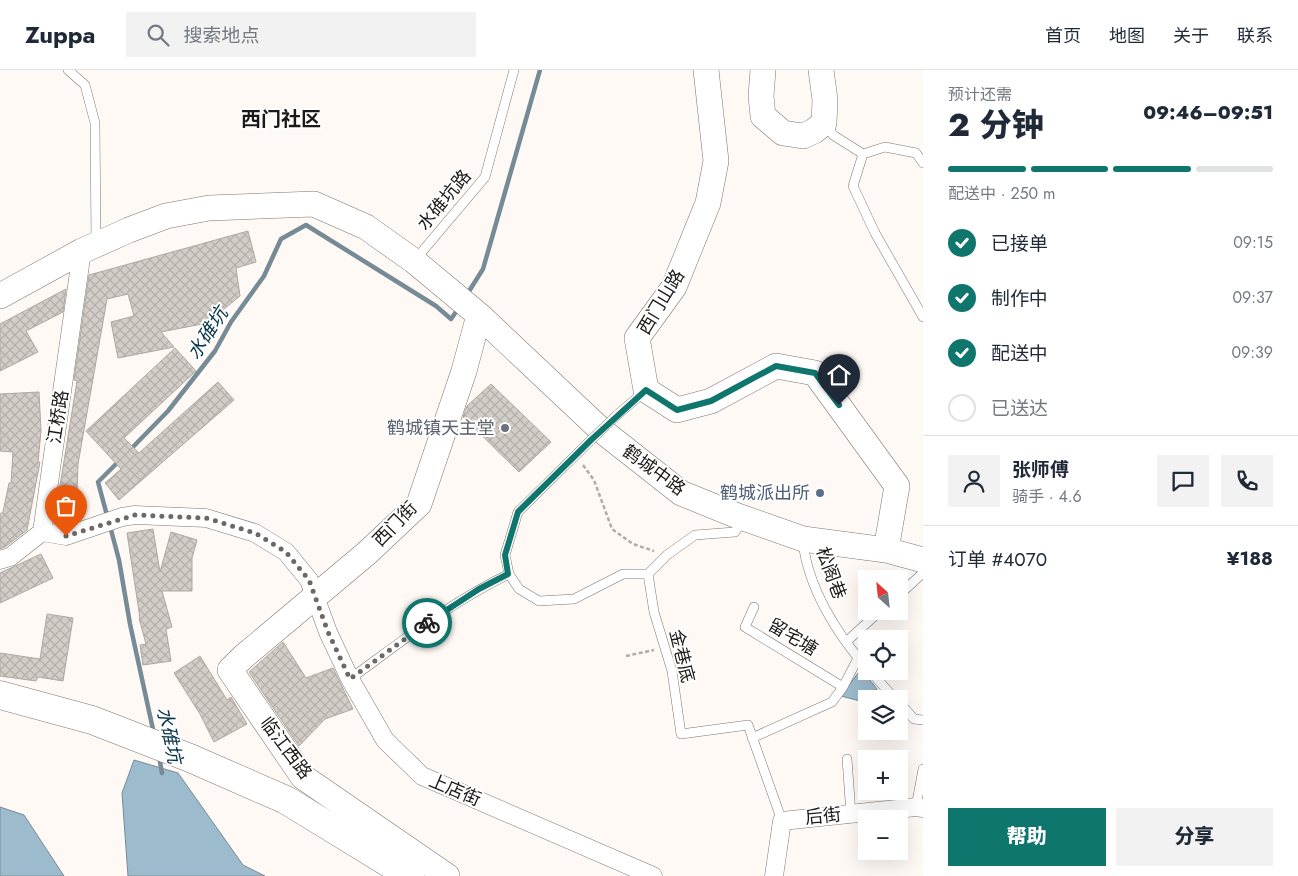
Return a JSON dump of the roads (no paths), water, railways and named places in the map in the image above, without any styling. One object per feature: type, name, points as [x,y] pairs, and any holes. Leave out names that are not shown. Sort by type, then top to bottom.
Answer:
[{"type":"main road","points":[[0,695],[92,720],[190,758],[286,800],[410,876]]},
{"type":"street","name":"西门山路","points":[[646,390],[637,338],[674,288],[708,203],[716,161],[706,70]]},
{"type":"street","points":[[763,70],[761,96],[763,116],[783,133],[803,136],[814,131],[824,123],[826,100],[822,70]]},
{"type":"street","name":"鹤城中路","points":[[0,296],[89,248],[166,216],[209,208],[314,204],[366,227],[414,261],[468,306],[600,430],[681,493],[743,518],[803,539],[886,550],[923,560]]},
{"type":"street","name":"江桥路","points":[[42,532],[89,248]]},
{"type":"street","name":"西门街","points":[[315,597],[367,553],[419,504],[464,371],[468,306]]},
{"type":"street","points":[[646,390],[677,410],[711,401],[776,366],[815,373],[897,486],[886,550]]},
{"type":"street","name":"上店街","points":[[42,532],[66,536],[122,517],[135,515],[206,518],[255,533],[286,552],[309,580],[328,632],[350,679],[385,740],[422,776],[653,876]]},
{"type":"street","points":[[0,560],[10,557],[42,532]]},
{"type":"street","name":"临江西路","points":[[315,597],[230,670],[302,777],[447,876]]},
{"type":"street","name":"后街","points":[[782,820],[919,808]]},
{"type":"street","points":[[774,876],[782,820]]},
{"type":"lane","points":[[68,70],[85,85],[96,124],[89,248]]},
{"type":"lane","name":"水碓坑路","points":[[414,261],[485,178],[514,70]]},
{"type":"lane","points":[[824,123],[833,135],[863,154],[885,147],[916,153],[923,163]]},
{"type":"lane","points":[[863,154],[853,186],[875,233],[923,317]]},
{"type":"lane","points":[[646,390],[591,440],[518,512],[505,555],[508,574],[519,589],[539,601],[574,599],[623,574],[648,574],[667,556],[695,535],[735,532],[743,518]]},
{"type":"lane","name":"松阁巷","points":[[803,539],[805,558],[819,594],[837,630],[858,658]]},
{"type":"lane","points":[[908,587],[923,573]]},
{"type":"lane","points":[[350,679],[479,589],[508,574]]},
{"type":"lane","name":"金巷底","points":[[648,574],[654,612],[672,671],[680,734],[748,725],[752,738]]},
{"type":"lane","name":"留宅塘","points":[[754,608],[745,627],[843,687]]},
{"type":"lane","points":[[846,642],[870,620]]},
{"type":"lane","points":[[782,820],[752,738],[832,702],[843,687],[858,658]]},
{"type":"lane","points":[[878,680],[888,690]]},
{"type":"lane","points":[[908,712],[914,719],[923,720]]},
{"type":"lane","points":[[847,758],[851,814]]},
{"type":"lane","points":[[919,808],[923,768]]},
{"type":"water","points":[[858,673],[858,680],[870,680],[877,689],[858,690],[858,700],[841,696]]},
{"type":"water","points":[[134,760],[178,773],[243,865],[265,876],[128,876],[122,793]]},
{"type":"water","points":[[0,807],[24,815],[64,876],[0,876]]},
{"type":"waterway","name":"水碓坑","points":[[466,296],[483,269],[540,70]]},
{"type":"waterway","name":"水碓坑","points":[[129,451],[168,411],[215,351],[231,322],[264,276],[281,239],[306,225],[436,306],[451,319],[458,309]]},
{"type":"waterway","name":"水碓坑","points":[[108,519],[98,482],[120,460]]},
{"type":"waterway","name":"水碓坑","points":[[110,526],[119,560],[130,624],[154,734]]},
{"type":"waterway","name":"水碓坑","points":[[159,756],[162,773]]},
{"type":"place","name":"鹤城镇天主堂","points":[[505,428]]},
{"type":"place","name":"鹤城派出所","points":[[820,493]]},
{"type":"district","name":"西门社区","points":[[281,119]]}]
